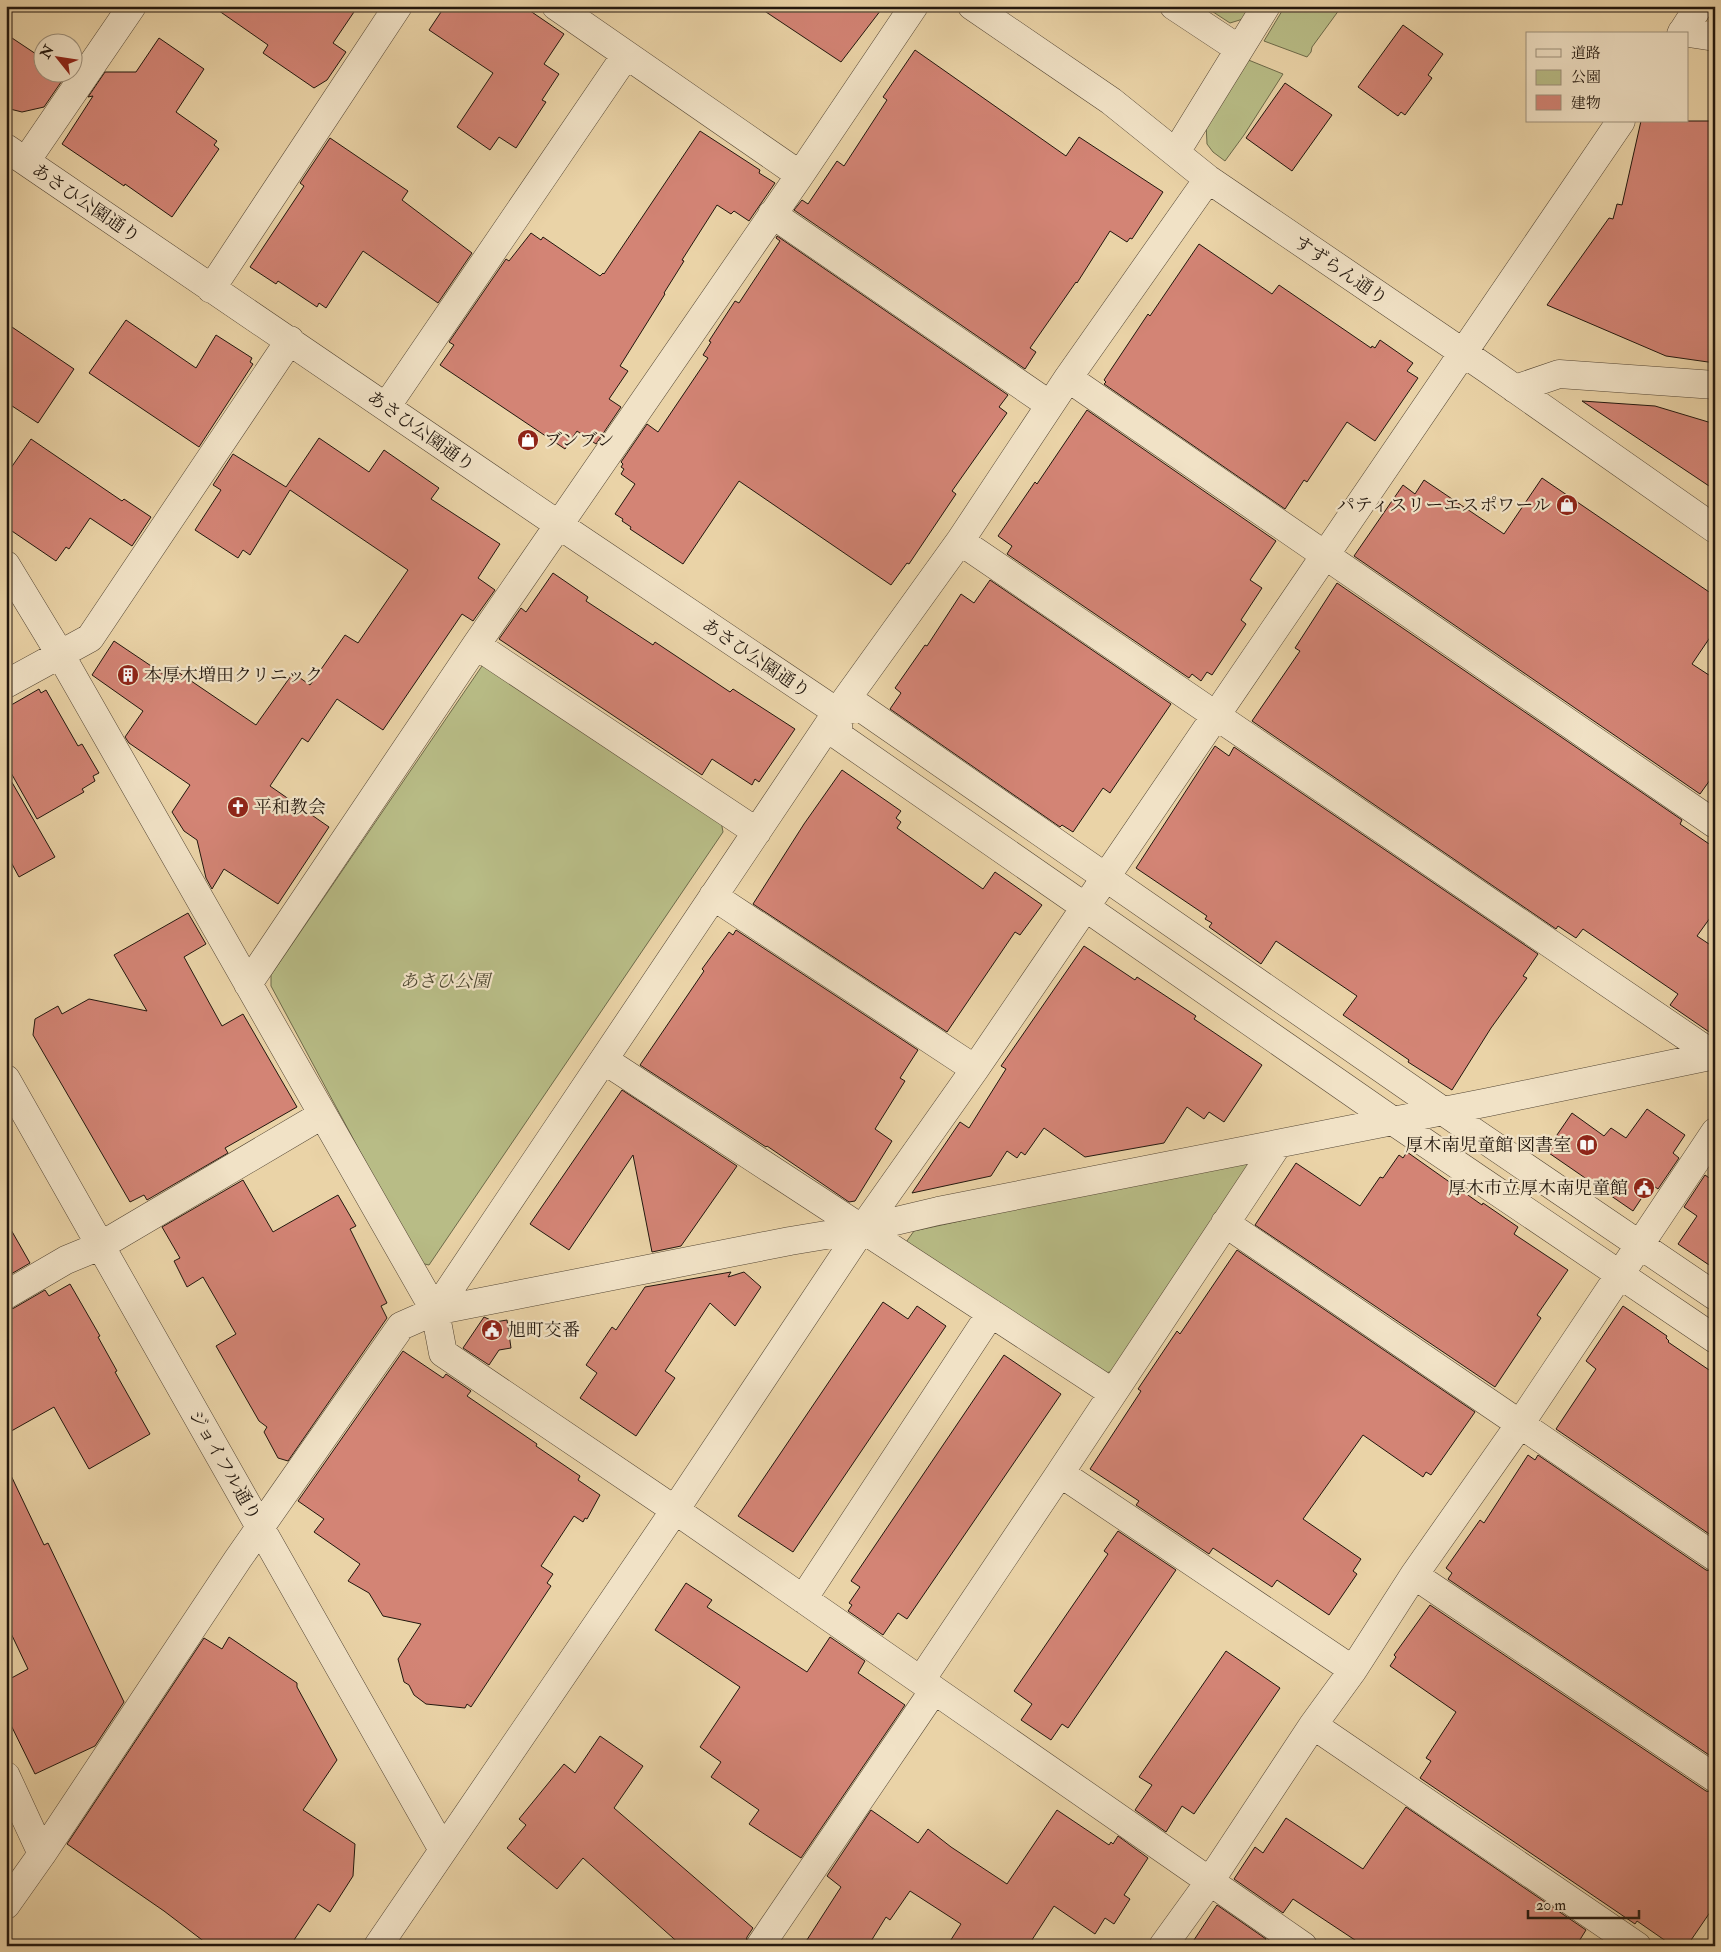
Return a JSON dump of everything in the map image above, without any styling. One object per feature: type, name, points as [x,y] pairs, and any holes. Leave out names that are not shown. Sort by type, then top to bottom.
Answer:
[{"type":"street","points":[[16,155],[132,6]]},
{"type":"street","points":[[211,288],[398,6]]},
{"type":"street","points":[[556,6],[800,175]]},
{"type":"street","points":[[248,984],[476,645],[800,175],[914,6]]},
{"type":"street","name":"すずらん通り","points":[[972,6],[1111,101],[1176,152],[1208,180],[1463,353],[1715,529]]},
{"type":"street","points":[[1174,6],[1239,49]]},
{"type":"street","points":[[1176,152],[1266,6]]},
{"type":"street","points":[[1682,32],[1699,6]]},
{"type":"street","points":[[1688,34],[1715,37]]},
{"type":"street","points":[[386,407],[626,55]]},
{"type":"street","points":[[378,1946],[675,1510],[862,1229],[975,1069],[1620,122]]},
{"type":"street","name":"あさひ公園通り","points":[[16,155],[837,712]]},
{"type":"street","points":[[435,1311],[837,712],[960,541],[1068,378],[1208,180]]},
{"type":"street","points":[[772,214],[1050,406]]},
{"type":"street","points":[[6,684],[90,638],[290,340]]},
{"type":"street","points":[[1515,389],[1559,374],[1715,385]]},
{"type":"street","points":[[1068,378],[1715,824]]},
{"type":"street","points":[[960,541],[1714,1056]]},
{"type":"street","points":[[6,565],[60,654],[435,1311],[443,1353],[675,1510],[1303,1946]]},
{"type":"street","points":[[476,645],[757,832]]},
{"type":"street","points":[[837,712],[860,707],[1443,1111],[1715,1296]]},
{"type":"street","points":[[837,712],[838,736],[1393,1122],[1715,1338]]},
{"type":"street","points":[[713,896],[975,1069]]},
{"type":"street","points":[[6,1905],[260,1527],[401,1326],[435,1311],[780,1243],[862,1229],[948,1210],[1714,1056]]},
{"type":"street","points":[[604,1060],[1113,1393]]},
{"type":"street","name":"ジョイフル通り","points":[[6,1079],[443,1850]]},
{"type":"street","points":[[6,1295],[66,1260],[100,1246],[322,1115]]},
{"type":"street","points":[[1164,1946],[1210,1881],[1313,1725],[1353,1670],[1414,1575],[1520,1424],[1715,1132]]},
{"type":"street","points":[[760,1946],[928,1685],[1060,1473],[1278,1144]]},
{"type":"street","points":[[1225,1223],[1715,1557]]},
{"type":"street","points":[[803,1599],[991,1313]]},
{"type":"street","points":[[1060,1473],[1353,1670]]},
{"type":"street","points":[[1414,1575],[1715,1778]]},
{"type":"street","points":[[1313,1725],[1637,1946]]},
{"type":"street","points":[[6,1776],[13,1804],[42,1854]]},
{"type":"green space","points":[[1204,6],[1251,6],[1243,19],[1230,23]]},
{"type":"green space","points":[[1285,6],[1342,6],[1312,47],[1307,57],[1264,41]]},
{"type":"green space","points":[[1246,59],[1283,74],[1225,161],[1213,152],[1207,144],[1206,123]]},
{"type":"green space","name":"あさひ公園","points":[[490,663],[721,821],[723,832],[429,1265],[420,1263],[271,986],[271,975],[482,666]]},
{"type":"green space","points":[[1251,1158],[1259,1163],[1119,1369],[1103,1374],[904,1245],[914,1231]]},
{"type":"building","points":[[212,6],[358,6],[333,43],[346,52],[327,80],[314,88],[263,53],[268,45]]},
{"type":"building","points":[[445,6],[523,6],[564,34],[544,64],[559,74],[542,100],[546,102],[516,148],[499,137],[490,150],[457,127],[493,73],[429,30]]},
{"type":"building","points":[[757,6],[884,6],[841,62]]},
{"type":"building","points":[[1403,25],[1443,54],[1428,75],[1432,78],[1405,115],[1401,112],[1398,116],[1358,87]]},
{"type":"building","points":[[6,34],[32,51],[32,82],[61,82],[44,107],[22,112],[6,108]]},
{"type":"building","points":[[159,38],[204,69],[176,112],[217,141],[214,145],[219,149],[172,217],[125,184],[124,186],[62,144],[93,96],[88,97],[105,72],[136,72]]},
{"type":"building","points":[[915,50],[1066,156],[1079,137],[1163,192],[1132,239],[1130,238],[1127,242],[1110,231],[1077,283],[1030,348],[1036,352],[1025,369],[794,210],[802,200],[808,204],[837,161],[844,166],[887,100],[883,97]]},
{"type":"building","points":[[1285,83],[1332,115],[1292,171],[1246,138]]},
{"type":"building","points":[[1715,121],[1715,363],[1666,356],[1547,305],[1609,218],[1613,219],[1617,204],[1622,205],[1641,122]]},
{"type":"building","points":[[700,131],[760,170],[759,173],[775,183],[749,221],[734,211],[731,214],[717,205],[682,260],[684,261],[665,294],[620,366],[628,371],[609,399],[621,407],[596,444],[577,431],[565,449],[440,365],[454,345],[449,342],[506,259],[509,261],[531,233],[541,240],[543,237],[600,276],[604,274]]},
{"type":"building","points":[[330,138],[408,191],[402,200],[472,253],[438,303],[363,251],[326,308],[319,303],[317,307],[278,281],[276,284],[250,267],[304,186],[300,183]]},
{"type":"building","points":[[777,236],[1008,395],[999,407],[1007,413],[952,491],[956,494],[909,564],[907,563],[891,585],[739,481],[683,564],[630,529],[631,527],[622,521],[623,519],[615,514],[635,484],[621,474],[624,469],[621,467],[623,464],[621,462],[647,424],[658,432],[708,358],[703,355],[711,342],[709,341],[735,301],[739,303],[780,241],[776,238]]},
{"type":"building","points":[[1199,244],[1272,294],[1279,285],[1371,348],[1372,346],[1375,348],[1380,340],[1413,363],[1407,371],[1418,378],[1375,441],[1347,422],[1307,482],[1304,480],[1285,509],[1104,384],[1106,382],[1104,380],[1148,314],[1150,316]]},
{"type":"building","points":[[126,320],[196,368],[216,335],[252,358],[250,362],[253,364],[199,447],[89,373]]},
{"type":"building","points":[[6,323],[74,369],[38,423],[6,402]]},
{"type":"building","points":[[1582,401],[1655,406],[1715,424],[1715,490]]},
{"type":"building","points":[[1087,410],[1276,541],[1250,580],[1262,588],[1241,620],[1246,624],[1212,675],[1207,672],[1201,681],[1192,674],[1189,678],[1007,554],[1012,546],[998,536],[1035,482],[1037,484]]},
{"type":"building","points":[[319,438],[369,472],[384,450],[439,488],[431,499],[500,544],[478,578],[495,590],[473,621],[462,614],[383,730],[337,699],[308,742],[302,738],[270,786],[329,827],[278,904],[224,869],[212,889],[206,878],[197,840],[184,831],[172,812],[190,785],[129,743],[125,737],[143,711],[92,675],[114,641],[166,676],[172,668],[256,725],[293,673],[310,685],[345,635],[358,643],[408,570],[290,490],[250,555],[243,550],[238,558],[195,530],[221,490],[213,485],[233,454],[286,487]]},
{"type":"building","points":[[31,439],[122,501],[124,499],[151,517],[132,546],[90,518],[69,549],[66,547],[56,561],[6,527],[6,475]]},
{"type":"building","points":[[1542,478],[1715,596],[1715,630],[1692,664],[1715,679],[1715,773],[1700,794],[1354,556],[1403,485],[1415,494],[1424,480],[1504,534]]},
{"type":"building","points":[[553,573],[588,597],[586,601],[653,645],[655,642],[730,692],[733,689],[795,729],[759,782],[755,779],[752,785],[712,759],[702,775],[499,639],[521,608],[526,612]]},
{"type":"building","points":[[990,580],[1171,704],[1110,793],[1103,788],[1073,832],[1062,825],[1060,827],[890,709],[901,693],[895,688],[925,645],[927,646],[961,594],[974,603]]},
{"type":"building","points":[[1337,583],[1682,820],[1680,824],[1715,848],[1715,911],[1697,936],[1715,948],[1715,1036],[1670,1005],[1678,994],[1583,929],[1576,938],[1558,926],[1556,929],[1252,721],[1300,651],[1295,648]]},
{"type":"building","points":[[39,689],[41,693],[46,690],[78,746],[82,744],[99,773],[93,776],[95,781],[82,789],[84,792],[37,819],[6,764],[6,708]]},
{"type":"building","points":[[1215,746],[1229,756],[1234,747],[1538,954],[1523,976],[1527,978],[1491,1028],[1452,1090],[1408,1062],[1409,1060],[1343,1015],[1357,996],[1276,941],[1261,964],[1209,927],[1212,923],[1205,919],[1207,916],[1136,868]]},
{"type":"building","points":[[842,770],[901,811],[896,818],[901,822],[897,828],[983,889],[995,872],[1042,905],[1020,935],[1015,932],[947,1032],[753,904],[804,824]]},
{"type":"building","points":[[6,772],[55,857],[19,877],[6,853]]},
{"type":"building","points":[[188,913],[206,944],[184,957],[222,1026],[243,1014],[297,1107],[225,1148],[228,1153],[147,1200],[144,1195],[130,1202],[33,1035],[35,1019],[58,1006],[62,1014],[89,999],[147,1011],[114,955]]},
{"type":"building","points":[[736,930],[918,1050],[900,1078],[905,1081],[875,1129],[892,1141],[855,1201],[849,1202],[767,1146],[640,1065],[704,971],[702,969],[729,932],[733,935]]},
{"type":"building","points":[[1084,946],[1135,980],[1137,977],[1196,1016],[1194,1019],[1262,1065],[1224,1122],[1209,1112],[1204,1119],[1187,1107],[1164,1143],[1085,1157],[1044,1128],[1025,1155],[1021,1152],[1017,1158],[1007,1151],[991,1176],[912,1193],[960,1122],[969,1128],[1006,1069],[1001,1066]]},
{"type":"building","points":[[622,1090],[737,1166],[681,1246],[652,1252],[633,1155],[569,1250],[530,1224]]},
{"type":"building","points":[[1647,1109],[1685,1135],[1673,1153],[1679,1158],[1658,1189],[1651,1184],[1633,1211],[1546,1151],[1572,1113],[1604,1136],[1611,1128],[1626,1138]]},
{"type":"building","points":[[1407,1152],[1482,1205],[1483,1203],[1518,1227],[1514,1234],[1568,1270],[1537,1315],[1541,1318],[1495,1387],[1255,1225],[1296,1163],[1360,1206],[1380,1177],[1383,1178],[1399,1155],[1403,1158]]},
{"type":"building","points":[[1705,1175],[1715,1182],[1715,1269],[1678,1244],[1697,1216],[1684,1207]]},
{"type":"building","points":[[243,1180],[273,1232],[338,1195],[356,1226],[350,1229],[387,1303],[381,1306],[387,1318],[288,1461],[278,1458],[264,1432],[267,1427],[259,1421],[216,1346],[236,1334],[203,1277],[187,1287],[174,1261],[180,1258],[162,1227]]},
{"type":"building","points":[[6,1221],[30,1263],[6,1277]]},
{"type":"building","points":[[1237,1250],[1475,1412],[1431,1475],[1426,1472],[1423,1477],[1363,1435],[1303,1519],[1361,1559],[1353,1571],[1357,1574],[1329,1615],[1277,1580],[1272,1587],[1213,1548],[1209,1554],[1136,1505],[1139,1501],[1090,1469],[1141,1391],[1138,1389],[1177,1331],[1180,1334]]},
{"type":"building","points":[[731,1272],[728,1277],[744,1272],[761,1287],[735,1326],[710,1303],[665,1371],[675,1378],[636,1436],[580,1398],[597,1373],[586,1365],[612,1327],[616,1330],[645,1287]]},
{"type":"building","points":[[70,1284],[100,1336],[98,1337],[117,1371],[115,1372],[150,1434],[89,1469],[54,1407],[6,1434],[6,1311],[45,1290],[49,1296]]},
{"type":"building","points":[[883,1302],[908,1319],[917,1306],[946,1326],[793,1552],[738,1516]]},
{"type":"building","points":[[1623,1306],[1667,1336],[1668,1342],[1715,1374],[1715,1538],[1556,1429],[1596,1369],[1586,1361]]},
{"type":"building","name":"旭町交番","points":[[484,1317],[495,1322],[507,1320],[511,1348],[499,1350],[489,1365],[463,1348]]},
{"type":"building","points":[[403,1351],[443,1378],[446,1374],[471,1391],[467,1396],[580,1476],[578,1480],[600,1495],[587,1519],[585,1518],[583,1522],[574,1516],[541,1566],[553,1574],[547,1583],[551,1586],[471,1707],[467,1704],[465,1708],[426,1704],[414,1695],[409,1685],[404,1682],[398,1659],[421,1624],[383,1616],[369,1593],[348,1581],[360,1564],[314,1532],[324,1519],[298,1501]]},
{"type":"building","points":[[1004,1355],[1061,1394],[907,1619],[898,1613],[883,1635],[848,1611],[852,1605],[849,1603],[860,1587],[851,1581]]},
{"type":"building","points":[[1528,1455],[1535,1460],[1538,1455],[1706,1570],[1715,1572],[1715,1759],[1448,1579],[1452,1573],[1446,1568],[1480,1520],[1484,1523]]},
{"type":"building","points":[[6,1465],[44,1545],[48,1543],[124,1702],[95,1746],[35,1774],[6,1715],[6,1681],[28,1669],[6,1623]]},
{"type":"building","points":[[1118,1531],[1176,1570],[1068,1728],[1062,1724],[1051,1740],[1021,1720],[1032,1704],[1014,1691],[1108,1554],[1104,1551]]},
{"type":"building","points":[[686,1583],[712,1600],[707,1607],[807,1672],[830,1637],[865,1661],[858,1673],[905,1705],[801,1858],[749,1824],[759,1810],[711,1777],[721,1762],[700,1747],[740,1687],[655,1630]]},
{"type":"building","points":[[1430,1605],[1706,1791],[1715,1793],[1715,1905],[1687,1946],[1673,1946],[1637,1921],[1635,1924],[1420,1778],[1431,1761],[1426,1758],[1456,1712],[1390,1666],[1396,1657],[1394,1655]]},
{"type":"building","points":[[229,1637],[297,1683],[297,1687],[337,1760],[303,1810],[355,1844],[353,1876],[330,1912],[318,1904],[290,1946],[210,1946],[164,1911],[67,1844],[204,1638],[222,1649]]},
{"type":"building","points":[[1226,1651],[1280,1688],[1194,1814],[1182,1806],[1166,1832],[1135,1810],[1152,1785],[1139,1777]]},
{"type":"building","points":[[600,1736],[643,1766],[614,1808],[753,1928],[747,1937],[745,1946],[682,1946],[583,1858],[557,1889],[507,1848],[526,1825],[519,1819],[564,1764],[575,1773]]},
{"type":"building","points":[[1406,1807],[1586,1930],[1576,1946],[1364,1946],[1293,1899],[1283,1913],[1234,1879],[1255,1847],[1263,1853],[1286,1818],[1363,1869]]},
{"type":"building","points":[[871,1810],[918,1843],[928,1829],[951,1847],[1007,1884],[1057,1810],[1109,1845],[1111,1842],[1113,1844],[1118,1836],[1148,1858],[1124,1895],[1130,1899],[1114,1924],[1105,1918],[1095,1934],[1054,1906],[1028,1946],[947,1946],[961,1924],[910,1891],[890,1920],[886,1917],[868,1946],[803,1946],[841,1887],[827,1876]]},
{"type":"building","points":[[1217,1905],[1266,1939],[1261,1946],[1190,1946]]},
{"type":"place","name":"ブンブン","points":[[528,440]]},
{"type":"place","name":"パティスリーエスポワール","points":[[1567,505]]},
{"type":"place","name":"本厚木増田クリニック","points":[[128,675]]},
{"type":"place","name":"平和教会","points":[[238,807]]},
{"type":"place","name":"厚木南児童館 図書室","points":[[1587,1145]]},
{"type":"place","name":"厚木市立厚木南児童館","points":[[1644,1188]]},
{"type":"place","name":"旭町交番","points":[[492,1330]]}]
